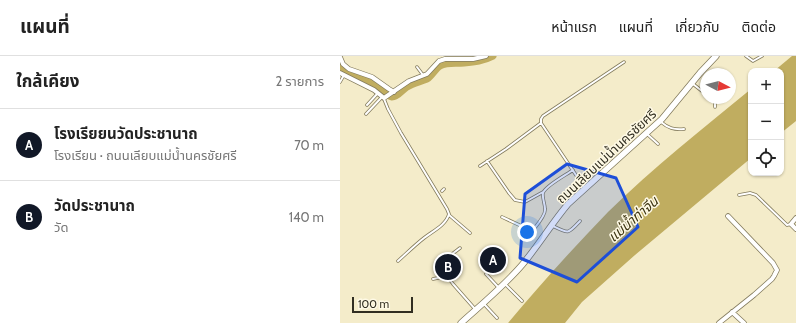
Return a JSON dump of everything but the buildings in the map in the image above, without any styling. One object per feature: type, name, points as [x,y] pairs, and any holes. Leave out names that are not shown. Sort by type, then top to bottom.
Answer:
[{"type":"main road","name":"ถนนเลียบแม่น้ำนครชัยศรี","points":[[461,323],[499,288],[526,260],[568,204],[660,122],[716,56]]},
{"type":"street","points":[[342,74],[374,90],[384,97],[409,81],[423,76],[439,61],[473,59],[486,56]]},
{"type":"street","points":[[340,57],[349,69],[372,77],[393,92]]},
{"type":"street","points":[[719,323],[772,279],[776,270],[773,263],[728,216]]},
{"type":"street","points":[[796,218],[791,224],[796,229]]},
{"type":"street","points":[[732,312],[744,323]]},
{"type":"lane","points":[[746,56],[753,61],[762,56]]},
{"type":"lane","points":[[480,166],[541,123],[543,116],[624,62]]},
{"type":"lane","points":[[418,67],[423,76]]},
{"type":"lane","points":[[340,82],[342,74]]},
{"type":"lane","points":[[692,83],[700,89]]},
{"type":"lane","points":[[367,105],[378,93]]},
{"type":"lane","points":[[366,114],[384,97],[388,109],[401,133],[449,211],[449,215],[470,233]]},
{"type":"lane","points":[[660,122],[670,129],[684,129]]},
{"type":"lane","points":[[541,123],[585,188]]},
{"type":"lane","points":[[647,134],[658,144]]},
{"type":"lane","points":[[487,161],[509,193],[516,200],[525,202],[543,192],[547,187],[573,170]]},
{"type":"lane","points":[[502,217],[533,230],[546,209],[543,192]]},
{"type":"lane","points":[[739,195],[750,193],[756,195],[786,224],[791,224]]},
{"type":"lane","points":[[398,261],[441,225],[449,215]]},
{"type":"lane","points":[[552,225],[565,232],[568,232],[571,231],[580,221]]},
{"type":"lane","points":[[460,248],[443,261],[440,267],[452,284],[476,310]]},
{"type":"lane","points":[[486,274],[499,288]]},
{"type":"lane","points":[[433,279],[447,276]]},
{"type":"lane","points":[[504,283],[522,301]]},
{"type":"lane","points":[[483,303],[497,318]]},
{"type":"highlighted area","points":[[567,164],[616,178],[638,227],[577,282],[520,258],[525,194]]},
{"type":"water","points":[[792,56],[796,56],[796,121],[784,131],[784,68],[778,68]]},
{"type":"water","name":"แม่น้ำท่าจีน","points":[[748,91],[748,161],[635,255],[582,302],[565,323],[508,323],[582,239],[608,212],[660,164],[733,104],[736,104],[736,101]]},
{"type":"waterway","points":[[340,66],[349,73],[364,78],[380,88],[387,95],[394,97],[405,88],[427,79],[438,67],[449,64],[475,62],[493,56]]},
{"type":"place","name":"โรงเรียยนวัดประชานาถ","points":[[493,260]]},
{"type":"place","name":"วัดประชานาถ","points":[[448,267]]}]
